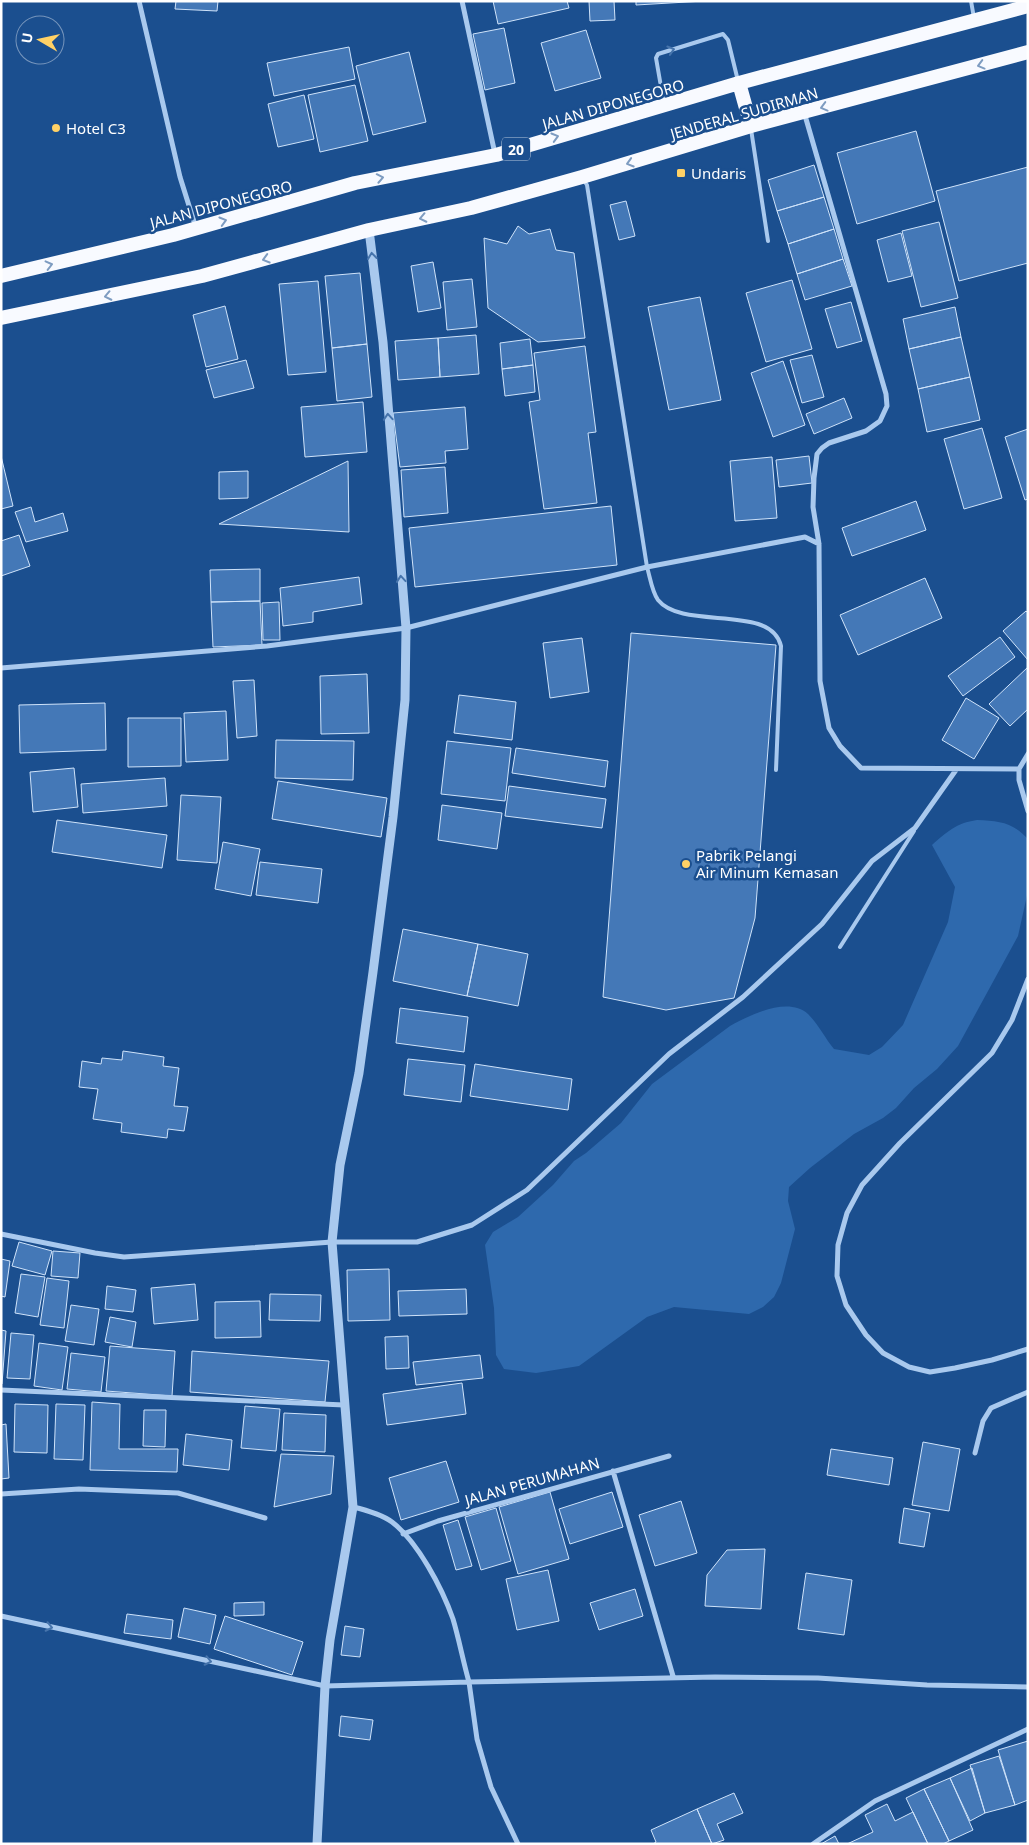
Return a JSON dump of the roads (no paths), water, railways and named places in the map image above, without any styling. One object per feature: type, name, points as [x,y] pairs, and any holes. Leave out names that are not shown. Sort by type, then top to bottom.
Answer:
[{"type":"highway","name":"JALAN DIPONEGORO","points":[[1,276],[196,228],[354,183],[496,155],[739,83],[1028,6]]},
{"type":"highway","name":"JENDERAL SUDIRMAN","points":[[369,230],[471,208],[751,126],[1028,52]]},
{"type":"highway","points":[[739,83],[751,126]]},
{"type":"highway","points":[[1,318],[202,276],[369,230]]},
{"type":"street","points":[[139,1],[180,177],[196,228]]},
{"type":"street","points":[[462,1],[496,155]]},
{"type":"street","points":[[804,112],[886,394],[887,406],[880,421],[866,431],[829,443],[817,454],[813,507],[819,544],[820,681],[830,728],[836,740],[861,768],[1019,769]]},
{"type":"street","points":[[317,1844],[325,1686],[330,1640],[353,1507],[332,1242],[340,1165],[359,1073],[392,826],[405,700],[406,628],[383,342],[369,230]]},
{"type":"street","points":[[1,668],[267,646],[406,628],[647,567],[805,537],[819,544]]},
{"type":"street","points":[[1028,754],[1019,769],[1019,780],[1028,811]]},
{"type":"street","points":[[1,1234],[124,1257],[332,1242],[417,1242],[472,1225],[527,1190],[669,1054],[750,990],[822,924],[872,861],[915,828],[956,770]]},
{"type":"street","points":[[1028,979],[1012,1020],[992,1053],[900,1143],[862,1184],[847,1213],[838,1245],[837,1276],[846,1305],[866,1336],[883,1353],[909,1367],[930,1372],[992,1360],[1028,1348]]},
{"type":"street","points":[[1,1390],[344,1405]]},
{"type":"street","points":[[975,1453],[982,1421],[991,1408],[1028,1392]]},
{"type":"street","name":"JALAN PERUMAHAN","points":[[404,1534],[438,1521],[668,1456]]},
{"type":"street","points":[[613,1471],[673,1676]]},
{"type":"street","points":[[1,1494],[52,1489],[178,1493],[265,1518]]},
{"type":"street","points":[[353,1507],[370,1511],[391,1522],[404,1534],[436,1580],[452,1618],[469,1682],[477,1739],[491,1787],[518,1844]]},
{"type":"street","points":[[1,1616],[325,1686],[673,1676],[818,1678],[927,1685],[1028,1687]]},
{"type":"street","points":[[813,1844],[875,1801],[1028,1729]]},
{"type":"lane","points":[[971,1],[974,21]]},
{"type":"lane","points":[[664,106],[656,56],[723,34],[728,40],[739,83]]},
{"type":"lane","points":[[751,126],[768,241]]},
{"type":"lane","points":[[582,177],[588,194],[647,567],[658,599],[669,609],[678,613],[723,618],[760,625],[777,634],[781,646],[776,770]]},
{"type":"lane","points":[[840,947],[915,828]]},
{"type":"place","name":"Hotel C3","points":[[56,128]]},
{"type":"place","name":"Undaris","points":[[681,173]]},
{"type":"place","name":"Pabrik Pelangi Air Minum Kemasan","points":[[686,864]]}]
